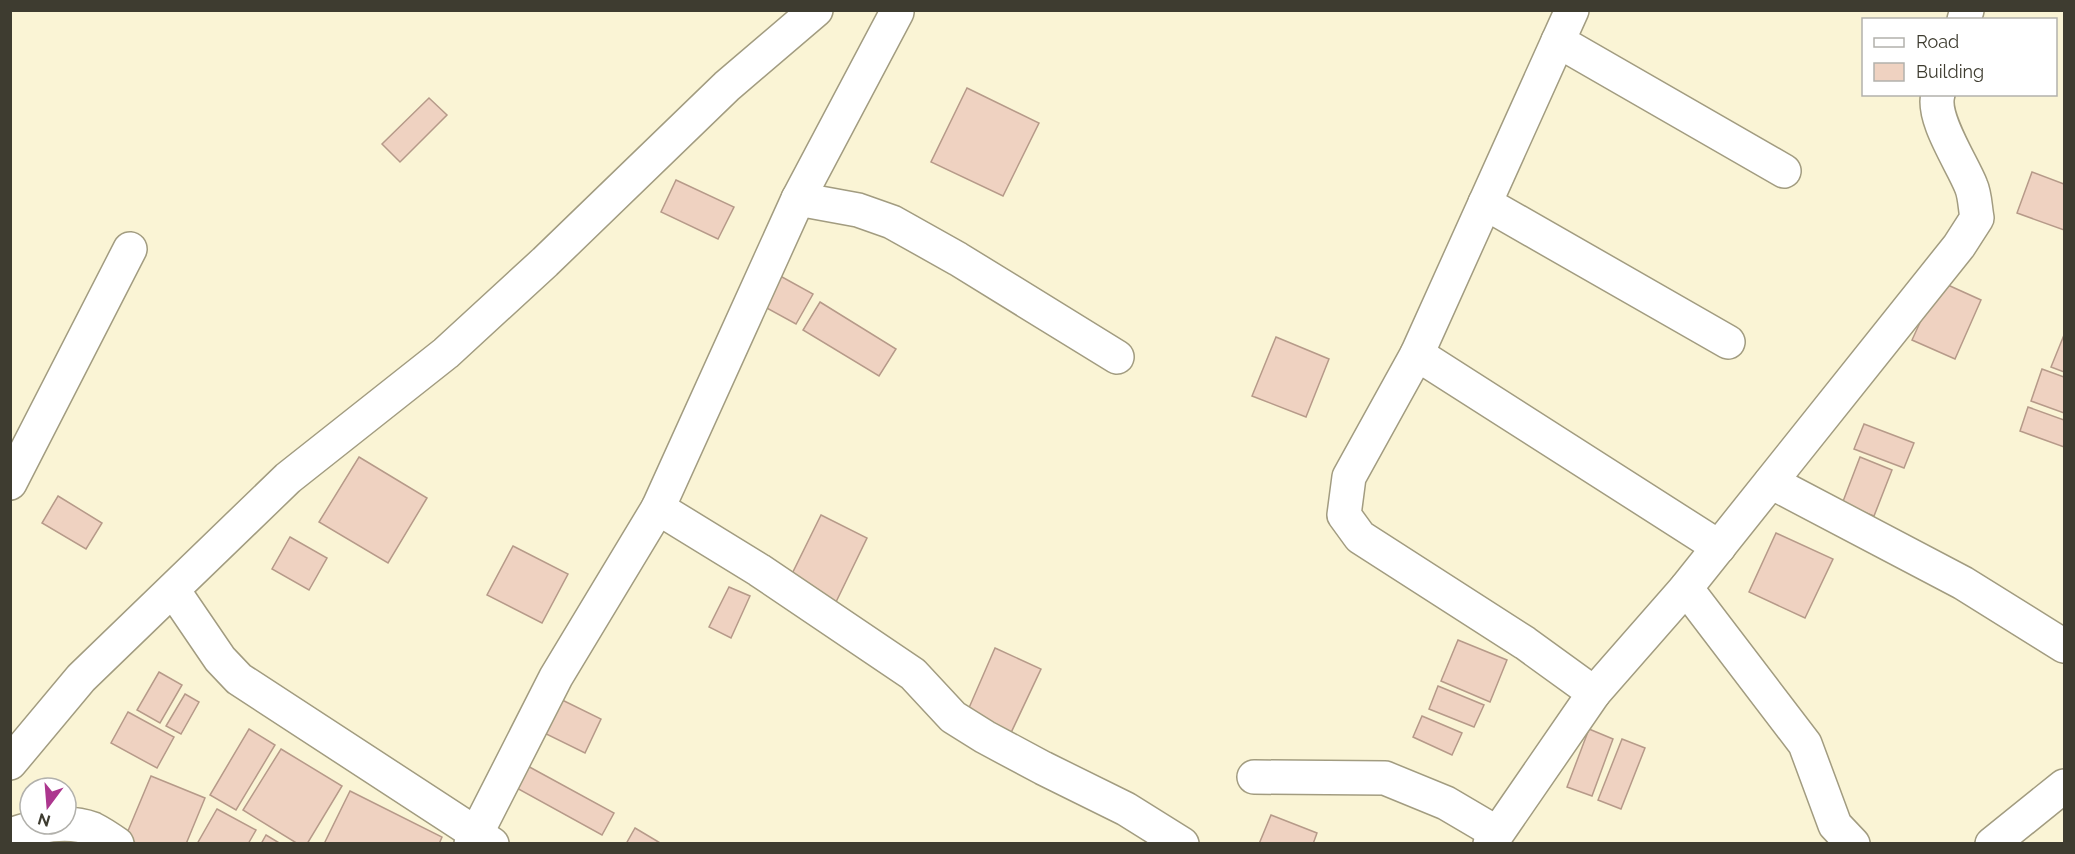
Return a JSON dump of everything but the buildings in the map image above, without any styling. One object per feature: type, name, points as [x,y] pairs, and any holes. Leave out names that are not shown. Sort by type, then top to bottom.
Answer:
[{"type":"street","points":[[10,763],[81,678],[288,478],[446,353],[545,262],[727,86],[816,10]]},
{"type":"street","points":[[1572,10],[1417,354],[1349,477],[1344,515],[1360,537],[1525,643],[1594,693]]},
{"type":"street","points":[[173,590],[220,659],[239,680],[480,840],[556,677],[658,508],[798,199],[897,12]]},
{"type":"street","points":[[1558,41],[1784,171]]},
{"type":"street","points":[[1254,777],[1385,778],[1446,803],[1493,838],[1594,693],[1686,588],[1959,246],[1977,218],[1972,188],[1942,123],[1936,102],[1938,96]]},
{"type":"street","points":[[798,199],[858,210],[891,222],[958,259],[1117,357]]},
{"type":"street","points":[[1485,203],[1728,342]]},
{"type":"street","points":[[10,483],[130,249]]},
{"type":"street","points":[[1417,354],[1719,547]]},
{"type":"street","points":[[1771,482],[1963,583],[2064,646]]},
{"type":"street","points":[[658,508],[759,570],[913,674],[953,717],[1043,768],[1126,809],[1182,843]]},
{"type":"street","points":[[1686,588],[1805,744],[1835,825],[1853,843]]},
{"type":"street","points":[[1992,843],[2064,786]]},
{"type":"street","points":[[10,835],[36,826],[64,825],[93,829],[117,843]]}]
